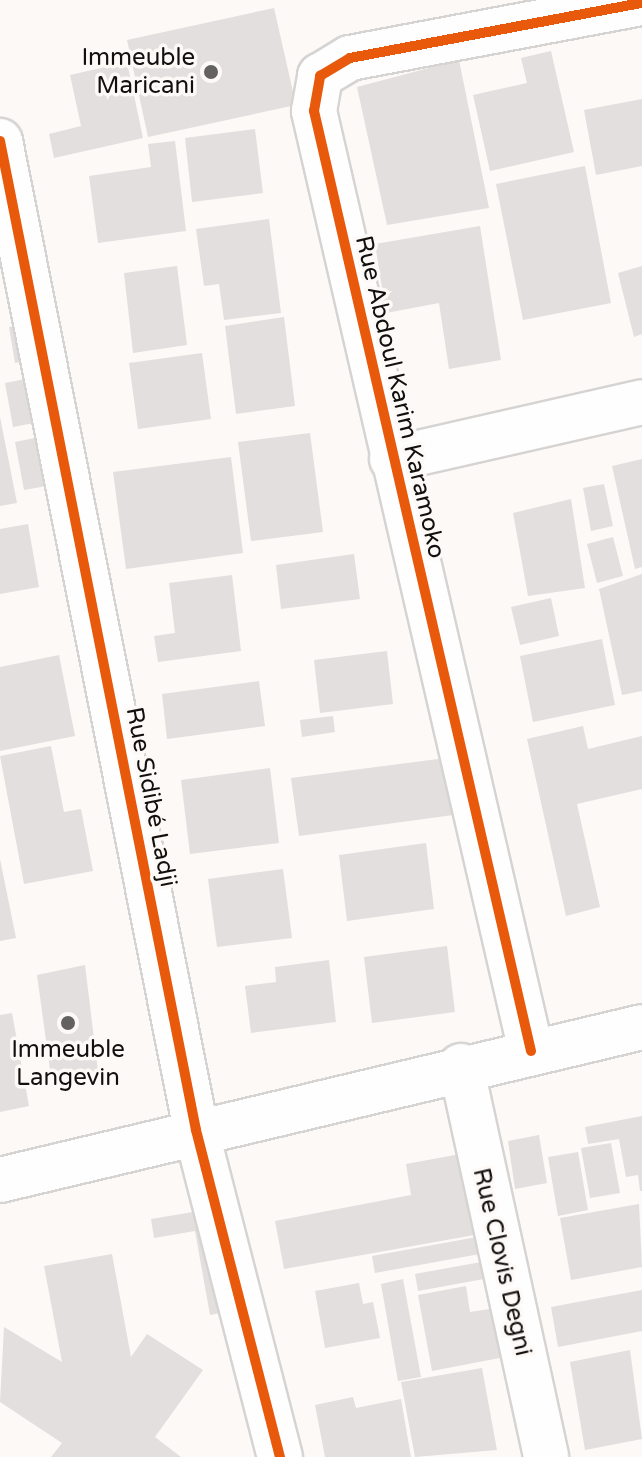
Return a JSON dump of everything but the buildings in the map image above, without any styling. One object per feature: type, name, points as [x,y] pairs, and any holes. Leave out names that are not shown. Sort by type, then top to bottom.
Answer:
[{"type":"street","name":"Rue Abdoul Karim Karamoko","points":[[531,1051],[314,111],[320,76],[350,58],[642,3]]},
{"type":"street","name":"Rue Sidibé Ladji","points":[[0,141],[196,1130],[280,1457]]},
{"type":"street","points":[[392,459],[642,402]]},
{"type":"street","points":[[0,1180],[461,1066],[642,1027]]},
{"type":"street","name":"Rue Clovis Degni","points":[[461,1066],[546,1457]]},
{"type":"cycle path","points":[[531,1051],[314,111],[320,76],[350,58],[642,3]]},
{"type":"cycle path","points":[[0,141],[196,1130],[280,1457]]},
{"type":"place","name":"Immeuble Maricani","points":[[211,72]]},
{"type":"place","name":"Immeuble Langevin","points":[[68,1023]]}]
